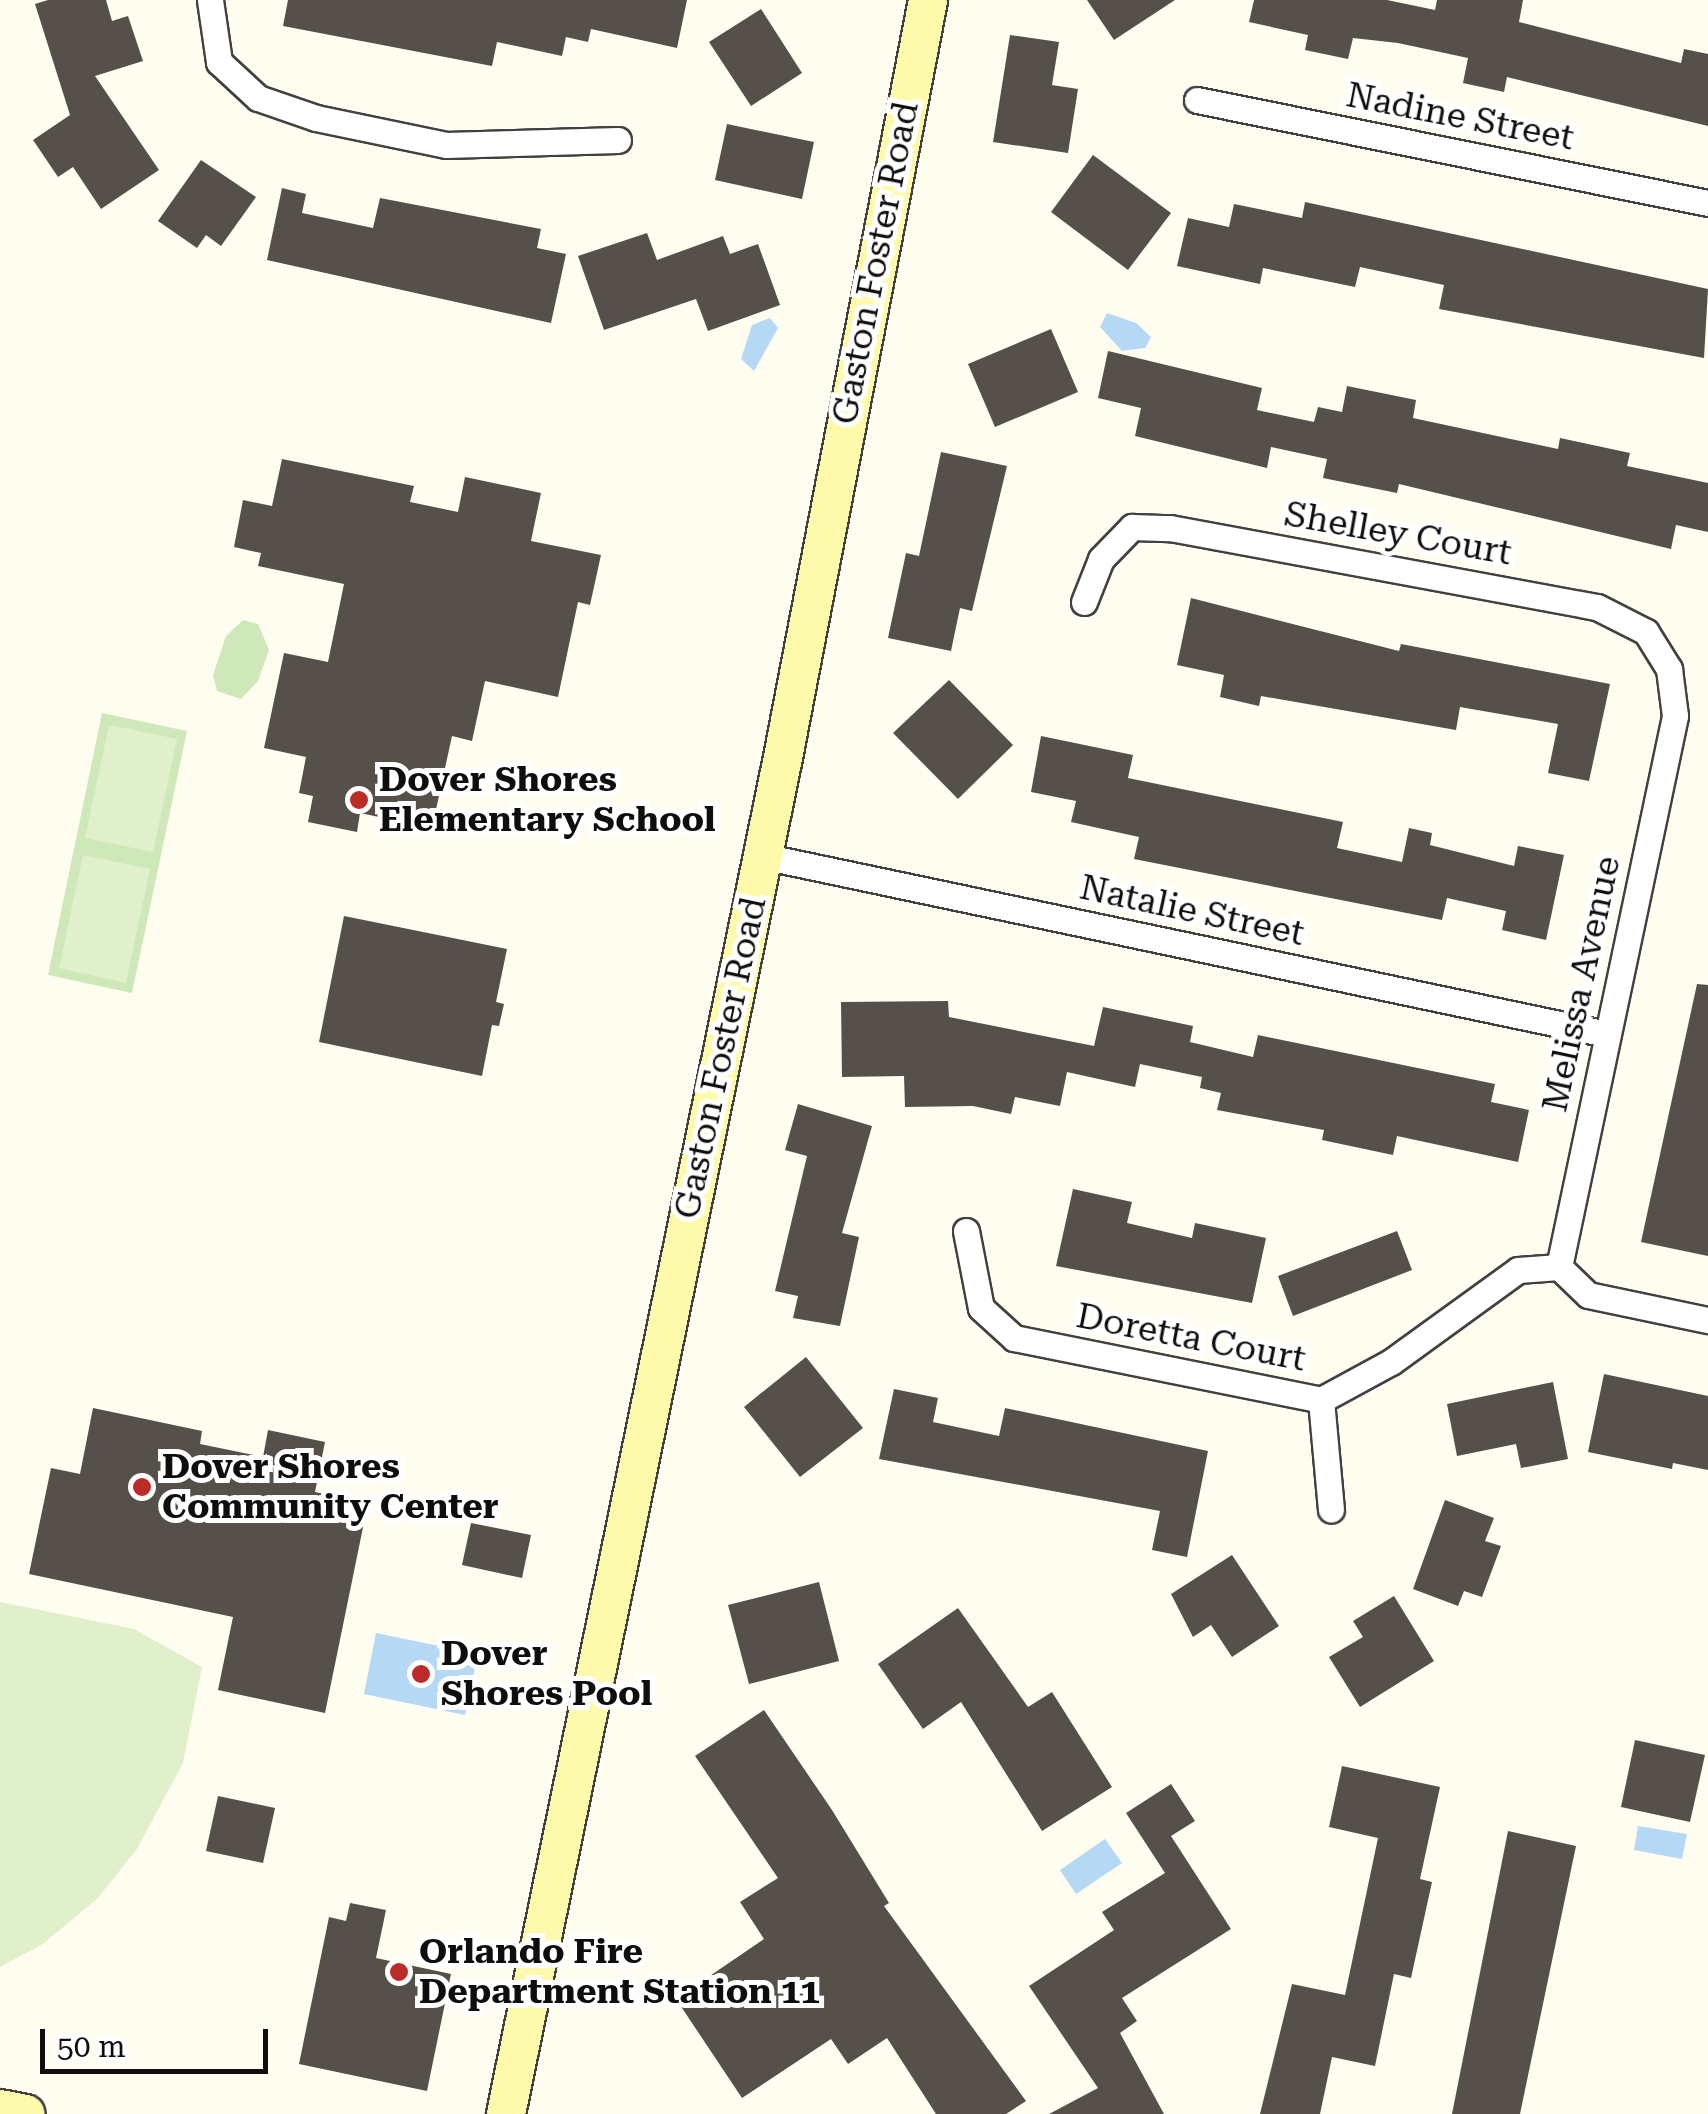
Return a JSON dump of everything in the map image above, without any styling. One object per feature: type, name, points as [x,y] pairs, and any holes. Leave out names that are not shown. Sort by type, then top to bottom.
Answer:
[{"type":"street","points":[[210,0],[219,62],[258,98],[316,118],[446,146],[618,140]]},
{"type":"street","name":"Gaston Foster Road","points":[[506,2114],[762,856],[928,0]]},
{"type":"street","name":"Nadine Street","points":[[1197,100],[1708,202]]},
{"type":"street","name":"Shelley Court","points":[[1084,602],[1101,559],[1132,527],[1170,528],[1597,606],[1646,632],[1670,669],[1675,716]]},
{"type":"street","name":"Melissa Avenue","points":[[1558,1267],[1675,716]]},
{"type":"street","name":"Natalie Street","points":[[762,856],[1607,1034]]},
{"type":"street","name":"Doretta Court","points":[[966,1231],[981,1308],[1014,1338],[1321,1400],[1390,1362],[1518,1270],[1558,1267]]},
{"type":"street","points":[[1558,1267],[1588,1295],[1708,1320]]},
{"type":"street","points":[[1321,1400],[1331,1510]]},
{"type":"street","points":[[0,2109],[26,2114]]},
{"type":"green space","points":[[243,620],[258,624],[269,650],[258,681],[241,699],[217,691],[213,675],[226,636]]},
{"type":"green space","points":[[102,713],[187,731],[132,993],[48,975]]},
{"type":"green space","points":[[109,725],[177,739],[153,852],[85,838]]},
{"type":"green space","points":[[83,855],[150,869],[126,983],[59,968]]},
{"type":"green space","points":[[0,1602],[134,1629],[202,1667],[183,1763],[137,1849],[97,1899],[43,1944],[0,1967]]},
{"type":"water","points":[[1107,313],[1136,323],[1151,337],[1145,348],[1122,351],[1100,327]]},
{"type":"water","points":[[770,318],[778,328],[754,371],[741,359],[752,325]]},
{"type":"water","name":"Dover Shores Pool","points":[[376,1633],[478,1654],[465,1715],[364,1694]]},
{"type":"water","points":[[1638,1826],[1687,1834],[1682,1859],[1634,1850]]},
{"type":"water","points":[[1105,1839],[1122,1863],[1076,1894],[1060,1870]]},
{"type":"building","points":[[48,0],[106,0],[112,21],[128,16],[143,61],[95,76],[159,170],[101,209],[73,167],[58,177],[33,140],[70,115],[35,4]]},
{"type":"building","points":[[288,0],[687,0],[677,48],[591,29],[588,42],[566,37],[562,56],[497,42],[492,66],[283,26]]},
{"type":"building","points":[[1087,0],[1175,0],[1114,40]]},
{"type":"building","points":[[1254,0],[1387,0],[1435,10],[1437,0],[1523,0],[1519,22],[1681,63],[1684,49],[1708,54],[1708,126],[1507,77],[1504,92],[1463,83],[1468,58],[1398,43],[1353,38],[1348,59],[1305,50],[1308,35],[1249,22]]},
{"type":"building","points":[[761,9],[802,73],[751,106],[709,42]]},
{"type":"building","points":[[1010,35],[1059,42],[1052,85],[1078,89],[1068,153],[993,142]]},
{"type":"building","points":[[727,124],[814,142],[802,199],[715,180]]},
{"type":"building","points":[[1093,155],[1171,213],[1128,270],[1051,212]]},
{"type":"building","points":[[201,160],[256,197],[221,246],[206,235],[197,248],[158,221]]},
{"type":"building","points":[[282,188],[306,194],[302,213],[373,228],[380,198],[541,229],[537,248],[566,254],[551,323],[267,260]]},
{"type":"building","points":[[1305,202],[1708,289],[1704,358],[1439,309],[1444,285],[1360,267],[1355,287],[1263,268],[1260,284],[1177,266],[1188,218],[1229,227],[1234,204],[1302,218]]},
{"type":"building","points":[[647,233],[657,260],[723,236],[730,254],[758,244],[780,305],[708,331],[696,299],[604,330],[578,256]]},
{"type":"building","points":[[1051,329],[1078,392],[995,427],[968,364]]},
{"type":"building","points":[[1108,351],[1262,388],[1257,410],[1314,422],[1318,407],[1342,412],[1347,386],[1416,400],[1413,418],[1558,449],[1560,438],[1630,453],[1627,466],[1708,483],[1708,532],[1676,525],[1671,549],[1399,484],[1397,493],[1323,478],[1327,459],[1271,447],[1267,468],[1135,436],[1141,408],[1098,398]]},
{"type":"building","points":[[941,452],[1007,466],[972,611],[960,608],[951,651],[888,638],[906,553],[919,556]]},
{"type":"building","points":[[282,459],[414,486],[410,502],[458,512],[465,477],[541,493],[531,541],[601,555],[590,605],[578,602],[558,697],[485,681],[472,741],[452,736],[432,828],[360,813],[357,832],[308,822],[313,796],[299,793],[306,757],[264,748],[284,653],[328,662],[344,584],[258,566],[261,553],[234,547],[243,500],[272,506]]},
{"type":"building","points":[[1191,598],[1399,651],[1401,644],[1610,684],[1589,781],[1548,773],[1558,724],[1460,707],[1456,730],[1261,696],[1259,706],[1220,697],[1224,675],[1177,665]]},
{"type":"building","points":[[949,680],[1013,745],[958,799],[893,733]]},
{"type":"building","points":[[1041,736],[1133,755],[1128,778],[1343,822],[1337,848],[1402,862],[1409,828],[1432,833],[1430,845],[1514,866],[1518,846],[1564,855],[1546,940],[1502,930],[1506,911],[1447,898],[1442,920],[1134,859],[1139,837],[1071,822],[1076,801],[1031,792]]},
{"type":"building","points":[[344,916],[507,949],[496,1002],[504,1004],[499,1026],[492,1025],[482,1076],[319,1042]]},
{"type":"building","points":[[1697,984],[1708,985],[1708,1256],[1641,1242]]},
{"type":"building","points":[[948,1001],[949,1017],[1094,1046],[1103,1007],[1193,1026],[1190,1042],[1253,1057],[1258,1035],[1495,1084],[1491,1102],[1529,1110],[1518,1162],[1397,1136],[1393,1155],[1322,1140],[1324,1130],[1217,1110],[1221,1093],[1200,1088],[1202,1077],[1140,1064],[1135,1087],[1067,1072],[1060,1106],[1015,1097],[1011,1114],[973,1106],[905,1107],[904,1076],[842,1077],[841,1002]]},
{"type":"building","points":[[798,1104],[872,1126],[842,1233],[859,1237],[840,1326],[793,1318],[798,1296],[775,1291],[807,1156],[785,1150]]},
{"type":"building","points":[[1073,1189],[1132,1202],[1127,1223],[1192,1238],[1195,1223],[1266,1238],[1252,1303],[1056,1266]]},
{"type":"building","points":[[1397,1231],[1412,1270],[1293,1316],[1278,1276]]},
{"type":"building","points":[[806,1357],[863,1428],[800,1477],[744,1407]]},
{"type":"building","points":[[1604,1374],[1708,1396],[1708,1470],[1673,1463],[1672,1469],[1588,1452]]},
{"type":"building","points":[[1553,1382],[1568,1459],[1521,1468],[1516,1444],[1457,1456],[1447,1404]]},
{"type":"building","points":[[894,1389],[938,1398],[933,1422],[999,1436],[1005,1408],[1208,1451],[1187,1557],[1152,1550],[1160,1511],[879,1459]]},
{"type":"building","points":[[93,1408],[202,1431],[200,1444],[263,1457],[268,1430],[325,1442],[315,1492],[368,1503],[325,1713],[218,1690],[233,1617],[29,1574],[51,1468],[80,1474]]},
{"type":"building","points":[[1445,1500],[1494,1518],[1485,1541],[1501,1546],[1482,1597],[1464,1591],[1458,1606],[1413,1589]]},
{"type":"building","points":[[471,1523],[531,1535],[522,1578],[462,1565]]},
{"type":"building","points":[[1232,1555],[1279,1626],[1232,1657],[1211,1625],[1193,1637],[1171,1594]]},
{"type":"building","points":[[819,1582],[839,1661],[749,1684],[728,1605]]},
{"type":"building","points":[[1394,1596],[1434,1661],[1360,1707],[1329,1657],[1363,1637],[1353,1621]]},
{"type":"building","points":[[958,1608],[1028,1707],[1052,1692],[1112,1787],[1042,1831],[961,1702],[923,1729],[878,1664]]},
{"type":"building","points":[[764,1710],[889,1903],[884,1906],[1026,2101],[1006,2114],[936,2114],[887,2038],[848,2064],[831,2039],[742,2098],[676,1999],[764,1939],[740,1902],[778,1878],[695,1756]]},
{"type":"building","points":[[1635,1740],[1705,1755],[1690,1822],[1621,1807]]},
{"type":"building","points":[[1342,1766],[1440,1787],[1420,1879],[1432,1882],[1411,1978],[1394,1974],[1375,2066],[1332,2057],[1320,2114],[1260,2114],[1292,1984],[1345,1995],[1378,1838],[1329,1827]]},
{"type":"building","points":[[1171,1784],[1195,1821],[1171,1836],[1231,1929],[1122,1998],[1137,2021],[1120,2033],[1164,2114],[1049,2114],[1098,2088],[1029,1986],[1114,1930],[1102,1912],[1165,1873],[1126,1813]]},
{"type":"building","points":[[218,1796],[275,1808],[263,1863],[206,1851]]},
{"type":"building","points":[[1508,1831],[1576,1846],[1520,2114],[1452,2114]]},
{"type":"building","points":[[350,1903],[386,1910],[376,1958],[451,1974],[427,2091],[299,2064],[329,1917],[346,1921]]},
{"type":"place","name":"Dover Shores Elementary School","points":[[359,800]]},
{"type":"place","name":"Dover Shores Community Center","points":[[142,1487]]},
{"type":"place","name":"Dover Shores Pool","points":[[421,1674]]},
{"type":"place","name":"Orlando Fire Department Station 11","points":[[399,1972]]}]
